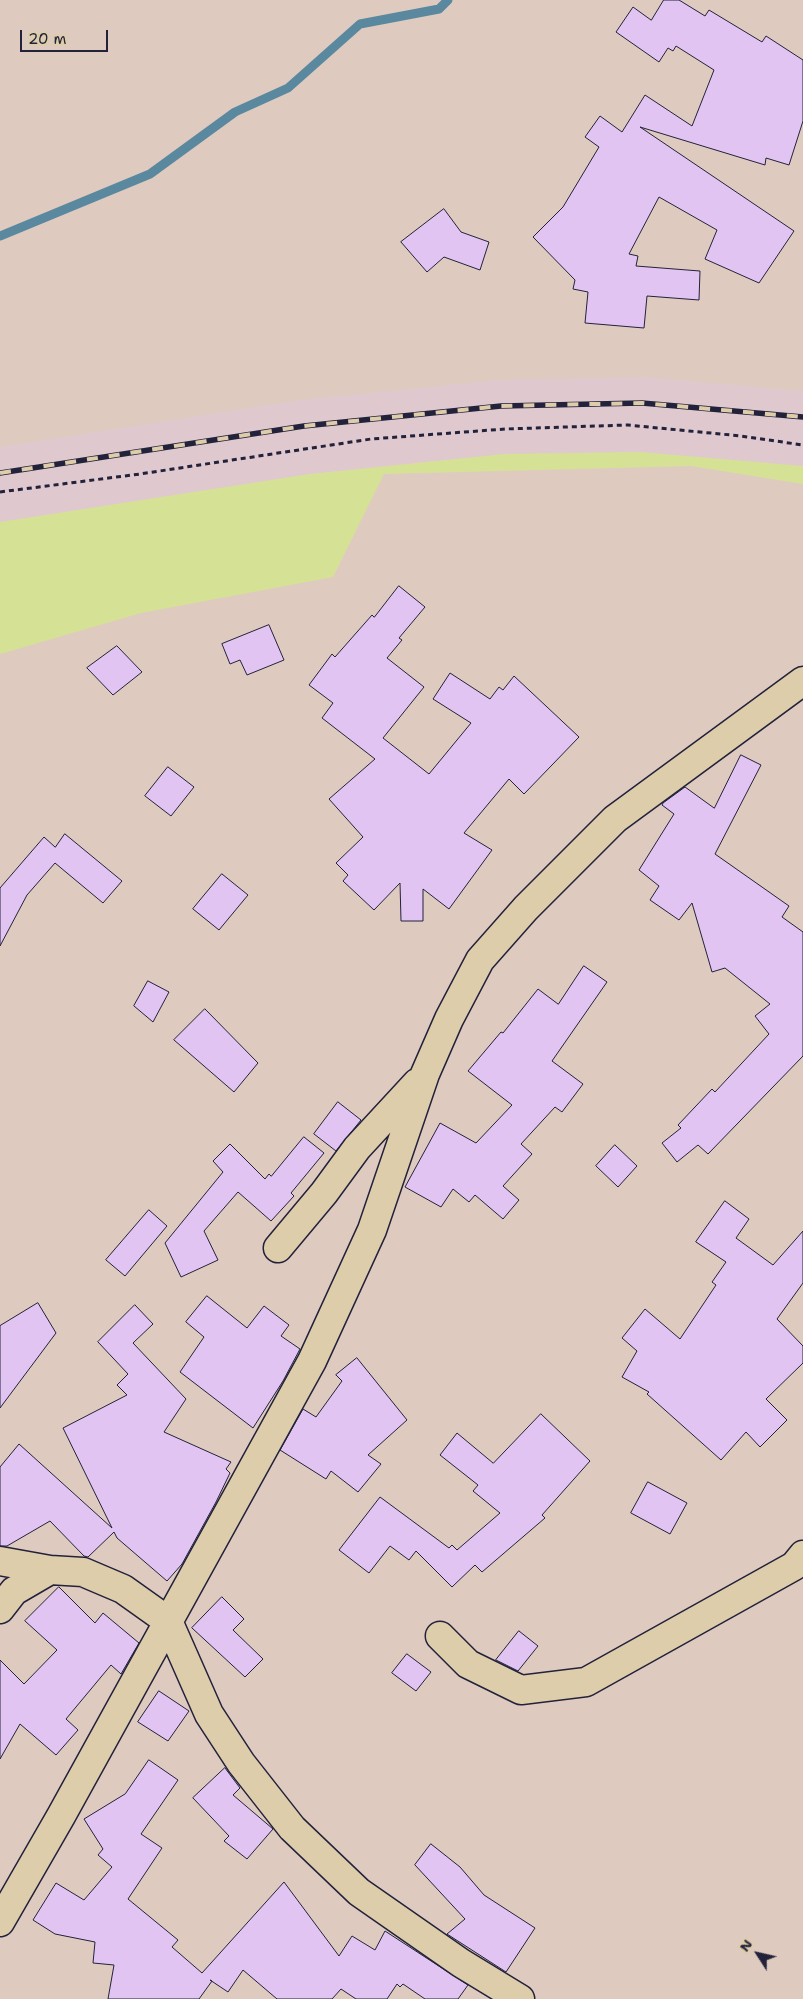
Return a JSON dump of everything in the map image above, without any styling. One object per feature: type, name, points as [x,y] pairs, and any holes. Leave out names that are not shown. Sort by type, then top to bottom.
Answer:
[{"type":"street","points":[[0,1922],[61,1816],[312,1361],[372,1230],[425,1074],[449,1019],[480,960],[526,908],[616,819],[803,681]]},
{"type":"street","points":[[278,1248],[324,1193],[358,1148],[425,1074]]},
{"type":"street","points":[[440,1636],[468,1664],[522,1690],[586,1682],[794,1566],[803,1555]]},
{"type":"street","points":[[0,1561],[50,1570],[83,1572],[123,1589],[168,1621],[209,1714],[241,1763],[292,1828],[359,1892],[461,1963],[520,1999]]},
{"type":"street","points":[[0,1609],[14,1591],[50,1570]]},
{"type":"path","points":[[0,492],[371,439],[505,429],[628,425],[740,436],[803,446]]},
{"type":"shaded area","points":[[643,377],[803,391],[803,466],[640,452],[504,454],[310,474],[0,522],[0,447],[301,400],[499,380]]},
{"type":"green space","points":[[640,452],[803,466],[803,484],[691,466],[384,474],[333,577],[141,613],[0,654],[0,522],[310,474],[504,454]]},
{"type":"building","points":[[664,0],[679,0],[705,16],[709,10],[762,42],[766,36],[803,60],[803,121],[789,165],[766,158],[765,165],[640,127],[794,231],[759,283],[705,259],[717,230],[659,197],[629,254],[638,256],[636,266],[700,271],[699,300],[647,296],[644,328],[585,323],[588,292],[573,289],[575,280],[533,237],[563,207],[599,147],[585,137],[600,116],[622,132],[645,95],[692,126],[714,70],[676,46],[673,51],[668,48],[659,62],[616,32],[633,7],[651,20]]},
{"type":"building","points":[[444,209],[461,232],[489,242],[480,270],[444,257],[427,272],[401,242]]},
{"type":"building","points":[[399,586],[425,607],[399,638],[402,640],[387,658],[424,687],[383,738],[429,774],[471,723],[433,699],[450,673],[490,699],[499,687],[503,690],[514,676],[579,737],[524,794],[509,779],[464,833],[492,850],[449,909],[423,889],[423,921],[401,921],[400,883],[374,910],[343,881],[348,875],[336,863],[363,837],[329,799],[375,759],[322,718],[333,703],[309,685],[332,654],[335,657],[372,615],[374,617]]},
{"type":"building","points":[[269,625],[284,660],[247,675],[240,660],[230,664],[222,644]]},
{"type":"building","points":[[117,646],[142,672],[113,695],[87,668]]},
{"type":"building","points":[[741,755],[761,765],[715,854],[789,906],[782,917],[803,932],[803,1056],[708,1154],[698,1145],[677,1162],[662,1143],[681,1128],[678,1125],[712,1089],[715,1092],[769,1034],[755,1016],[770,1004],[725,968],[712,972],[692,903],[679,920],[650,900],[659,886],[639,870],[674,814],[662,805],[663,803],[685,787],[714,808]]},
{"type":"building","points":[[168,767],[194,787],[171,816],[145,796]]},
{"type":"building","points":[[65,834],[122,881],[103,903],[55,863],[27,895],[0,946],[0,888],[44,837],[55,847]]},
{"type":"building","points":[[222,874],[248,895],[219,930],[193,909]]},
{"type":"building","points":[[584,966],[607,982],[552,1061],[583,1084],[562,1112],[555,1107],[521,1144],[532,1154],[503,1186],[519,1200],[503,1219],[475,1195],[469,1202],[453,1189],[441,1207],[405,1187],[440,1123],[476,1143],[512,1105],[468,1071],[501,1032],[503,1033],[538,989],[558,1004]]},
{"type":"building","points":[[148,981],[169,992],[153,1022],[134,1006]]},
{"type":"building","points":[[205,1009],[258,1063],[234,1092],[174,1040]]},
{"type":"building","points":[[338,1102],[361,1120],[336,1151],[314,1134]]},
{"type":"building","points":[[304,1137],[324,1153],[291,1193],[294,1196],[271,1221],[238,1192],[204,1231],[218,1260],[181,1277],[165,1243],[223,1172],[213,1161],[230,1144],[265,1179],[269,1174],[271,1176]]},
{"type":"building","points":[[615,1145],[637,1166],[618,1187],[596,1166]]},
{"type":"building","points":[[725,1201],[749,1219],[736,1238],[773,1265],[803,1231],[803,1283],[777,1319],[803,1346],[803,1363],[766,1399],[787,1420],[760,1447],[746,1432],[721,1460],[647,1394],[649,1392],[622,1377],[637,1351],[622,1338],[645,1309],[680,1339],[716,1285],[712,1282],[726,1262],[696,1242]]},
{"type":"building","points":[[149,1210],[167,1226],[125,1276],[106,1260]]},
{"type":"building","points":[[207,1296],[247,1328],[264,1306],[289,1325],[281,1336],[300,1349],[283,1381],[253,1428],[180,1372],[204,1337],[186,1322]]},
{"type":"building","points":[[38,1303],[56,1333],[0,1408],[0,1326]]},
{"type":"building","points":[[135,1305],[153,1324],[133,1343],[186,1399],[164,1432],[231,1462],[226,1469],[230,1473],[216,1502],[182,1564],[167,1581],[117,1538],[114,1532],[88,1557],[84,1556],[50,1521],[7,1546],[0,1546],[0,1467],[19,1444],[112,1528],[63,1428],[127,1395],[117,1385],[128,1374],[98,1342]]},
{"type":"building","points":[[357,1358],[407,1420],[368,1455],[381,1464],[358,1492],[331,1471],[326,1479],[280,1450],[303,1409],[316,1417],[342,1381],[336,1375]]},
{"type":"building","points":[[541,1414],[590,1461],[542,1515],[545,1518],[482,1572],[475,1565],[452,1587],[416,1551],[409,1560],[390,1546],[369,1573],[339,1550],[380,1497],[449,1548],[452,1545],[457,1550],[500,1513],[473,1491],[478,1485],[440,1455],[457,1433],[493,1463]]},
{"type":"building","points":[[648,1482],[687,1503],[670,1534],[631,1513]]},
{"type":"building","points":[[59,1587],[95,1623],[103,1613],[139,1643],[121,1674],[111,1665],[66,1719],[78,1730],[56,1755],[20,1724],[0,1759],[0,1660],[24,1684],[57,1650],[25,1621]]},
{"type":"building","points":[[222,1597],[244,1619],[233,1630],[263,1659],[245,1677],[192,1628]]},
{"type":"building","points":[[519,1631],[538,1646],[518,1671],[496,1660]]},
{"type":"building","points":[[407,1654],[431,1672],[416,1691],[392,1673]]},
{"type":"building","points":[[159,1691],[189,1711],[168,1741],[138,1722]]},
{"type":"building","points":[[149,1760],[178,1780],[141,1834],[162,1848],[128,1899],[178,1940],[172,1947],[202,1973],[284,1882],[339,1956],[352,1936],[375,1950],[385,1931],[468,1985],[458,1999],[425,1999],[403,1984],[400,1987],[397,1984],[387,1999],[356,1999],[341,1989],[332,1999],[277,1999],[243,1970],[228,1992],[212,1981],[199,1999],[108,1999],[114,1965],[93,1963],[95,1942],[55,1934],[33,1920],[56,1883],[84,1900],[112,1867],[98,1855],[103,1849],[84,1819],[125,1794]]},
{"type":"building","points":[[225,1768],[240,1788],[233,1795],[273,1829],[247,1859],[224,1841],[229,1836],[193,1798]]},
{"type":"building","points":[[431,1844],[460,1867],[484,1895],[535,1928],[506,1972],[447,1934],[465,1919],[415,1865]]},
{"type":"waterway","points":[[0,236],[150,174],[235,112],[288,88],[360,24],[439,9],[448,0]]},
{"type":"railway","points":[[0,473],[304,426],[501,406],[642,403],[803,417]]}]
